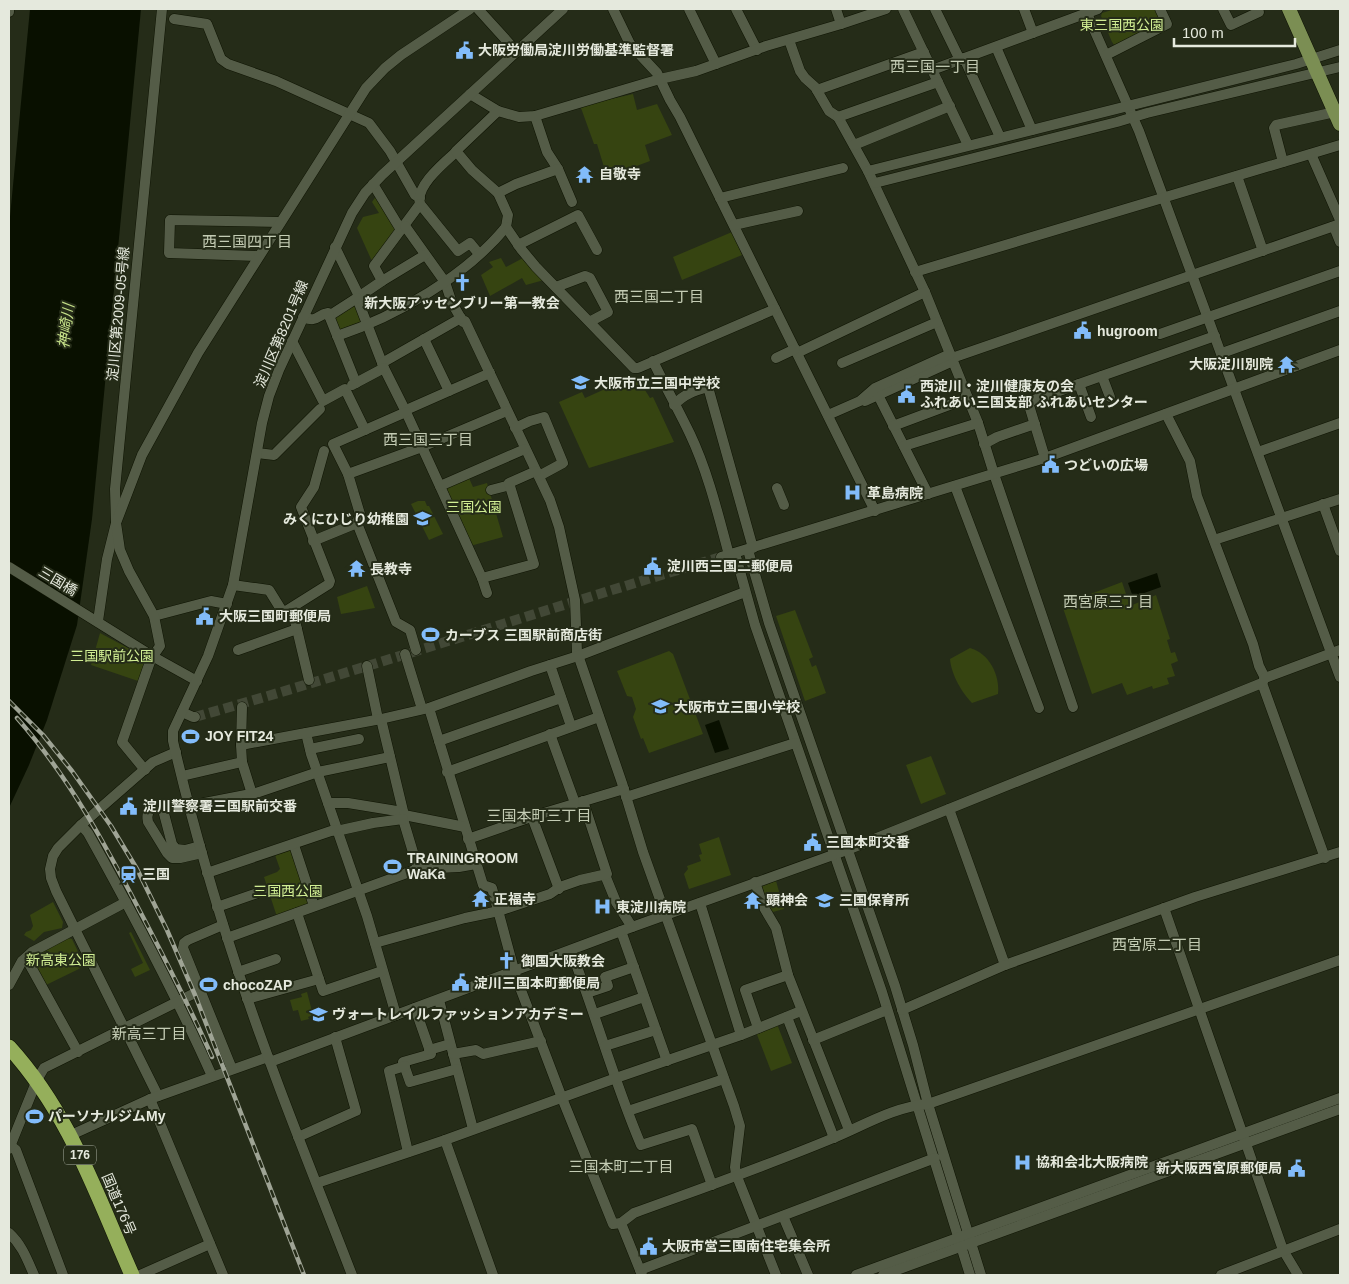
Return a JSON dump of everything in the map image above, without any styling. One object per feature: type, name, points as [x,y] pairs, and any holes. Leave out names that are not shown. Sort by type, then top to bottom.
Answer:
[{"type":"highway","name":"国道176号","points":[[9,1047],[37,1080],[71,1135],[132,1275]]},
{"type":"main road","points":[[1289,9],[1338,118]]},
{"type":"street","name":"淀川区第2009-05号線","points":[[96,620],[107,559],[116,523],[115,489],[162,9]]},
{"type":"street","points":[[145,770],[122,742],[152,656],[160,646],[154,616],[129,571],[120,550],[116,523],[142,455],[206,340],[366,88],[389,64],[470,9]]},
{"type":"street","points":[[478,9],[517,52]]},
{"type":"street","name":"淀川区第8201号線","points":[[352,1275],[298,1137],[238,972],[201,850],[173,741],[173,731],[208,656],[233,585],[269,396],[352,212],[373,184],[395,162],[563,9]]},
{"type":"street","points":[[613,9],[630,44],[657,73],[875,511]]},
{"type":"street","points":[[689,9],[716,64]]},
{"type":"street","points":[[736,9],[757,50]]},
{"type":"street","points":[[836,9],[842,24]]},
{"type":"street","points":[[470,94],[498,111],[519,117],[535,116],[660,79],[696,71],[727,58],[886,9]]},
{"type":"street","points":[[904,9],[968,145]]},
{"type":"street","points":[[935,9],[962,59],[1000,138]]},
{"type":"street","points":[[1024,9],[1033,33]]},
{"type":"street","points":[[932,70],[1033,33],[1086,11],[1098,9]]},
{"type":"street","points":[[1106,55],[1167,24],[1160,9]]},
{"type":"street","points":[[1223,9],[1231,25],[1259,12],[1257,9]]},
{"type":"street","points":[[1086,11],[1134,118],[1282,518],[1336,651],[1340,677]]},
{"type":"street","points":[[174,19],[207,24],[221,59],[228,64],[276,80],[369,123],[390,151],[415,195],[458,251],[470,243],[479,254]]},
{"type":"street","points":[[789,40],[800,71],[817,90],[829,111],[838,117],[854,145],[875,184],[925,292],[978,423],[1073,707]]},
{"type":"street","points":[[996,47],[1032,130]]},
{"type":"street","points":[[868,171],[1296,64],[1340,50]]},
{"type":"street","points":[[817,90],[924,52]]},
{"type":"street","points":[[875,184],[1340,67]]},
{"type":"street","points":[[838,117],[938,82]]},
{"type":"street","points":[[854,145],[950,106]]},
{"type":"street","points":[[382,281],[374,266],[403,228],[420,201],[429,177],[498,111]]},
{"type":"street","points":[[535,116],[547,152],[558,169],[572,202]]},
{"type":"street","points":[[1283,162],[1274,128],[1276,125],[1338,118]]},
{"type":"street","points":[[916,272],[1340,145]]},
{"type":"street","points":[[337,336],[369,325],[445,282],[479,254],[506,226],[508,215],[498,193],[472,170],[457,152]]},
{"type":"street","points":[[1311,154],[1338,224],[1340,242]]},
{"type":"street","points":[[720,198],[843,168]]},
{"type":"street","points":[[498,193],[516,184],[558,169]]},
{"type":"street","points":[[1237,176],[1263,251]]},
{"type":"street","points":[[373,184],[403,228],[445,282],[452,302],[463,322],[465,321],[550,500],[559,527],[575,600],[578,656],[740,1126],[735,1167],[737,1176],[776,1275]]},
{"type":"street","points":[[734,225],[798,211]]},
{"type":"street","points":[[518,245],[578,215],[597,250]]},
{"type":"street","points":[[258,256],[170,253],[170,220],[280,222]]},
{"type":"street","points":[[828,416],[860,401],[875,388],[952,358],[1193,276],[1338,224]]},
{"type":"street","points":[[506,226],[518,245],[634,368],[653,362],[775,309]]},
{"type":"street","points":[[335,247],[358,297],[383,365],[482,578],[486,593]]},
{"type":"street","points":[[329,316],[425,255]]},
{"type":"street","points":[[1160,334],[1340,271]]},
{"type":"street","points":[[556,286],[584,276],[590,278],[608,312],[591,321]]},
{"type":"street","points":[[776,358],[796,351],[925,292]]},
{"type":"street","points":[[1222,353],[1340,311]]},
{"type":"street","points":[[303,317],[316,320],[325,313],[328,313],[356,383]]},
{"type":"street","points":[[292,342],[323,401],[356,383],[424,339],[461,318]]},
{"type":"street","points":[[842,364],[937,322]]},
{"type":"street","points":[[1045,458],[1028,402],[1215,336]]},
{"type":"street","points":[[424,339],[450,391]]},
{"type":"street","points":[[728,555],[1045,458],[1340,350]]},
{"type":"street","points":[[828,416],[860,405],[952,358]]},
{"type":"street","points":[[653,362],[690,434],[704,469],[718,513],[728,555],[746,593],[888,1010],[912,1091],[923,1105],[965,1241],[970,1275]]},
{"type":"street","points":[[416,650],[410,630],[396,622],[357,523],[360,514],[348,474],[333,444],[490,373]]},
{"type":"street","points":[[1102,376],[1110,397]]},
{"type":"street","points":[[1079,384],[1091,417]]},
{"type":"street","points":[[674,405],[681,397],[708,387],[751,549],[759,590],[902,1010],[924,1083],[923,1105],[934,1158],[965,1241],[981,1275]]},
{"type":"street","points":[[345,389],[365,430]]},
{"type":"street","points":[[878,395],[928,494]]},
{"type":"street","points":[[893,426],[968,398]]},
{"type":"street","points":[[257,453],[274,455],[320,409]]},
{"type":"street","points":[[348,474],[422,447],[507,411]]},
{"type":"street","points":[[1166,414],[1191,465],[1197,496],[1253,644],[1325,858]]},
{"type":"street","points":[[491,490],[510,485],[509,483],[564,463],[544,417],[515,428]]},
{"type":"street","points":[[904,446],[978,423]]},
{"type":"street","points":[[1258,452],[1340,423]]},
{"type":"street","points":[[984,444],[997,437],[1035,424]]},
{"type":"street","points":[[440,486],[525,449]]},
{"type":"street","points":[[233,585],[269,590],[282,611],[286,612],[329,584],[330,581],[301,507],[314,487],[324,451]]},
{"type":"street","points":[[482,578],[534,564],[510,485]]},
{"type":"street","points":[[955,486],[1039,708]]},
{"type":"street","points":[[777,488],[784,505]]},
{"type":"street","points":[[1214,540],[1340,498]]},
{"type":"street","points":[[1323,504],[1340,551]]},
{"type":"street","points":[[313,541],[357,523]]},
{"type":"street","name":"三国橋","points":[[9,567],[152,656],[197,681]]},
{"type":"street","points":[[241,745],[425,709],[578,656],[746,593],[759,590]]},
{"type":"street","points":[[154,616],[211,601],[227,604]]},
{"type":"street","points":[[292,608],[309,680]]},
{"type":"street","points":[[238,650],[296,629]]},
{"type":"street","points":[[71,1135],[154,1097],[232,1069],[335,1037],[439,1000],[515,970],[847,850],[1336,651]]},
{"type":"street","points":[[767,658],[774,652],[779,653]]},
{"type":"street","points":[[405,654],[439,741],[483,885],[492,888],[515,970],[562,1098],[614,1224],[621,1223],[634,1213],[737,1176],[907,1107],[923,1105],[1340,960]]},
{"type":"street","points":[[550,665],[572,726]]},
{"type":"street","points":[[367,666],[418,869]]},
{"type":"street","points":[[439,741],[561,698]]},
{"type":"street","points":[[242,707],[242,762],[252,794]]},
{"type":"street","points":[[182,712],[193,718],[195,717]]},
{"type":"street","points":[[447,772],[599,716]]},
{"type":"street","points":[[306,733],[375,943],[396,1015]]},
{"type":"street","points":[[550,734],[607,874],[605,874],[612,894],[632,927]]},
{"type":"street","points":[[310,749],[359,739]]},
{"type":"street","points":[[468,839],[579,802],[625,793],[809,740]]},
{"type":"street","points":[[176,752],[155,761],[81,826],[55,852],[50,869],[54,886],[124,1029],[154,1097],[223,1275]]},
{"type":"street","points":[[190,806],[252,794],[318,772],[390,757]]},
{"type":"street","points":[[182,776],[242,762]]},
{"type":"street","points":[[328,803],[348,803],[465,827]]},
{"type":"street","points":[[156,806],[163,810],[174,848],[201,850],[177,858],[168,855],[148,822],[147,815],[150,810],[156,806]]},
{"type":"street","points":[[949,809],[1005,965]]},
{"type":"street","points":[[207,872],[294,845],[331,831],[404,815]]},
{"type":"street","points":[[532,817],[559,889]]},
{"type":"street","points":[[81,826],[88,833],[126,902],[212,1076]]},
{"type":"street","points":[[294,845],[314,906]]},
{"type":"street","points":[[902,1010],[1005,965],[1164,908],[1340,852]]},
{"type":"street","points":[[227,938],[418,869],[459,867],[476,864]]},
{"type":"street","points":[[375,943],[465,918],[499,911],[550,894],[580,880],[605,874]]},
{"type":"street","points":[[755,882],[763,906],[776,928],[788,975],[849,1130]]},
{"type":"street","points":[[217,907],[266,890]]},
{"type":"street","points":[[9,985],[32,952],[126,902]]},
{"type":"street","points":[[700,902],[741,1035]]},
{"type":"street","points":[[1164,908],[1284,1250],[1298,1275]]},
{"type":"street","points":[[297,913],[323,991],[382,971]]},
{"type":"street","points":[[223,925],[188,940],[184,945],[184,950],[232,1069]]},
{"type":"street","points":[[622,931],[667,1061]]},
{"type":"street","points":[[571,951],[641,1145],[692,1129],[712,1185]]},
{"type":"street","points":[[26,958],[78,1052]]},
{"type":"street","points":[[238,972],[276,959]]},
{"type":"street","points":[[587,993],[608,986],[605,977],[634,967]]},
{"type":"street","points":[[758,1028],[745,990],[788,975]]},
{"type":"street","points":[[247,999],[319,979]]},
{"type":"street","points":[[62,1275],[16,1150],[10,1148],[37,1080],[44,1068],[201,990]]},
{"type":"street","points":[[595,1014],[644,997]]},
{"type":"street","points":[[439,1000],[473,1129]]},
{"type":"street","points":[[415,1008],[431,1054],[403,1062],[410,1082],[457,1070]]},
{"type":"street","points":[[813,1040],[888,1010]]},
{"type":"street","points":[[317,1183],[445,1140],[713,1045],[802,1011]]},
{"type":"street","points":[[787,1017],[834,1138]]},
{"type":"street","points":[[605,1046],[656,1030]]},
{"type":"street","points":[[298,1137],[356,1111],[335,1037]]},
{"type":"street","points":[[429,1050],[476,1050],[483,1054],[541,1041]]},
{"type":"street","points":[[405,1066],[389,1071],[408,1152]]},
{"type":"street","points":[[628,1112],[724,1078]]},
{"type":"street","points":[[1244,1139],[1340,1098]]},
{"type":"street","points":[[883,1275],[965,1241],[1244,1139],[1340,1109]]},
{"type":"street","points":[[445,1140],[493,1275]]},
{"type":"street","points":[[621,1223],[641,1273],[756,1225],[934,1158]]},
{"type":"street","points":[[783,1216],[808,1275]]},
{"type":"street","points":[[1220,1275],[1340,1229]]},
{"type":"street","points":[[9,1233],[17,1240],[34,1275]]},
{"type":"street","points":[[856,1275],[965,1241]]},
{"type":"street","points":[[140,1275],[210,1244]]},
{"type":"green space","name":"東三国西公園","points":[[1115,9],[1157,9],[1161,22],[1115,46],[1101,16],[1102,13]]},
{"type":"green space","points":[[633,94],[637,110],[657,104],[672,135],[645,145],[650,161],[607,177],[597,144],[594,144],[581,108]]},
{"type":"green space","points":[[377,195],[397,229],[374,262],[357,228],[363,217],[379,213],[372,202]]},
{"type":"green space","points":[[732,232],[742,255],[682,280],[673,257]]},
{"type":"green space","points":[[501,258],[506,267],[523,258],[544,280],[526,285],[522,278],[490,296],[481,275],[493,267],[489,262]]},
{"type":"green space","points":[[356,302],[363,322],[339,334],[333,316]]},
{"type":"green space","points":[[632,377],[638,379],[650,398],[653,397],[674,442],[589,468],[559,402],[582,392],[585,398]]},
{"type":"green space","name":"三国公園","points":[[468,476],[473,487],[487,483],[503,537],[470,546],[443,486]]},
{"type":"green space","points":[[425,501],[427,506],[429,506],[443,534],[429,540],[411,504]]},
{"type":"green space","points":[[1122,582],[1130,606],[1156,595],[1170,639],[1167,640],[1171,653],[1175,652],[1178,661],[1171,664],[1175,676],[1167,678],[1169,684],[1153,689],[1152,686],[1127,695],[1122,683],[1092,694],[1062,605]]},
{"type":"green space","points":[[367,586],[375,608],[341,614],[337,597]]},
{"type":"green space","points":[[795,610],[813,657],[809,659],[812,667],[816,665],[826,693],[805,701],[776,616]]},
{"type":"green space","name":"三国駅前公園","points":[[100,633],[141,655],[145,662],[138,681],[91,665]]},
{"type":"green space","points":[[970,648],[988,660],[995,672],[998,687],[998,694],[972,703],[964,694],[952,671],[950,659]]},
{"type":"green space","points":[[669,651],[673,654],[703,734],[649,753],[643,738],[641,739],[633,717],[636,709],[632,697],[627,696],[617,671]]},
{"type":"green space","points":[[931,756],[946,794],[921,804],[906,765]]},
{"type":"green space","points":[[719,837],[731,875],[689,889],[684,874],[688,869],[687,866],[701,861],[699,855],[702,854],[699,844]]},
{"type":"green space","name":"三国西公園","points":[[293,849],[312,905],[277,917],[264,877],[280,869],[275,855]]},
{"type":"green space","points":[[776,881],[784,909],[769,913],[758,888]]},
{"type":"green space","points":[[53,902],[63,922],[62,928],[44,932],[34,941],[24,935],[33,926],[30,915]]},
{"type":"green space","points":[[131,932],[150,970],[135,977],[131,969],[143,963],[129,933]]},
{"type":"green space","name":"新高東公園","points":[[68,938],[72,939],[85,966],[46,985],[32,960],[33,956]]},
{"type":"green space","points":[[307,992],[313,1015],[308,1017],[309,1019],[301,1021],[298,1010],[293,1011],[290,1000],[302,997],[301,994]]},
{"type":"green space","points":[[777,1024],[792,1063],[771,1071],[756,1032]]},
{"type":"water","name":"神崎川","points":[[30,9],[141,9],[92,519],[77,625],[47,720],[9,808],[9,227]]},
{"type":"water","points":[[1157,573],[1161,587],[1133,597],[1128,583]]},
{"type":"water","points":[[719,720],[729,749],[715,753],[705,725]]},
{"type":"tunnel","points":[[195,717],[721,557]]},
{"type":"railway","points":[[9,701],[43,735],[72,771],[111,826],[137,869],[167,930],[195,995],[304,1275]]},
{"type":"railway","points":[[17,718],[54,764],[101,839],[170,969],[212,1057]]},
{"type":"place","name":"大阪労働局淀川労働基準監督署","points":[[464,50]]},
{"type":"place","name":"自敬寺","points":[[585,174]]},
{"type":"place","name":"新大阪アッセンブリー第一教会","points":[[462,283]]},
{"type":"place","name":"hugroom","points":[[1083,331]]},
{"type":"place","name":"大阪淀川別院","points":[[1287,364]]},
{"type":"place","name":"大阪市立三国中学校","points":[[580,383]]},
{"type":"place","name":"西淀川・淀川健康友の会 ふれあい三国支部 ふれあいセンター","points":[[906,394]]},
{"type":"place","name":"つどいの広場","points":[[1050,465]]},
{"type":"place","name":"革島病院","points":[[853,493]]},
{"type":"place","name":"みくにひじり幼稚園","points":[[423,519]]},
{"type":"place","name":"淀川西三国二郵便局","points":[[653,566]]},
{"type":"place","name":"長教寺","points":[[356,569]]},
{"type":"place","name":"大阪三国町郵便局","points":[[205,616]]},
{"type":"place","name":"カーブス 三国駅前商店街","points":[[431,635]]},
{"type":"place","name":"大阪市立三国小学校","points":[[660,707]]},
{"type":"place","name":"JOY FIT24","points":[[191,736]]},
{"type":"place","name":"淀川警察署三国駅前交番","points":[[129,806]]},
{"type":"place","name":"三国本町交番","points":[[812,842]]},
{"type":"place","name":"TRAININGROOM WaKa","points":[[393,866]]},
{"type":"place","name":"三国","points":[[128,874]]},
{"type":"place","name":"正福寺","points":[[480,899]]},
{"type":"place","name":"顕神会","points":[[752,900]]},
{"type":"place","name":"三国保育所","points":[[825,900]]},
{"type":"place","name":"東淀川病院","points":[[602,907]]},
{"type":"place","name":"御国大阪教会","points":[[507,961]]},
{"type":"place","name":"淀川三国本町郵便局","points":[[460,983]]},
{"type":"place","name":"chocoZAP","points":[[209,985]]},
{"type":"place","name":"ヴォートレイルファッションアカデミー","points":[[318,1014]]},
{"type":"place","name":"パーソナルジムMy","points":[[34,1116]]},
{"type":"place","name":"協和会北大阪病院","points":[[1022,1162]]},
{"type":"place","name":"新大阪西宮原郵便局","points":[[1296,1168]]},
{"type":"place","name":"大阪市営三国南住宅集会所","points":[[648,1246]]},
{"type":"district","name":"西三国一丁目","points":[[935,67]]},
{"type":"district","name":"西三国四丁目","points":[[247,242]]},
{"type":"district","name":"西三国二丁目","points":[[659,297]]},
{"type":"district","name":"西三国三丁目","points":[[428,440]]},
{"type":"district","name":"西宮原三丁目","points":[[1108,602]]},
{"type":"district","name":"三国本町三丁目","points":[[539,816]]},
{"type":"district","name":"西宮原二丁目","points":[[1157,945]]},
{"type":"district","name":"新高三丁目","points":[[149,1034]]},
{"type":"district","name":"三国本町二丁目","points":[[621,1167]]}]
